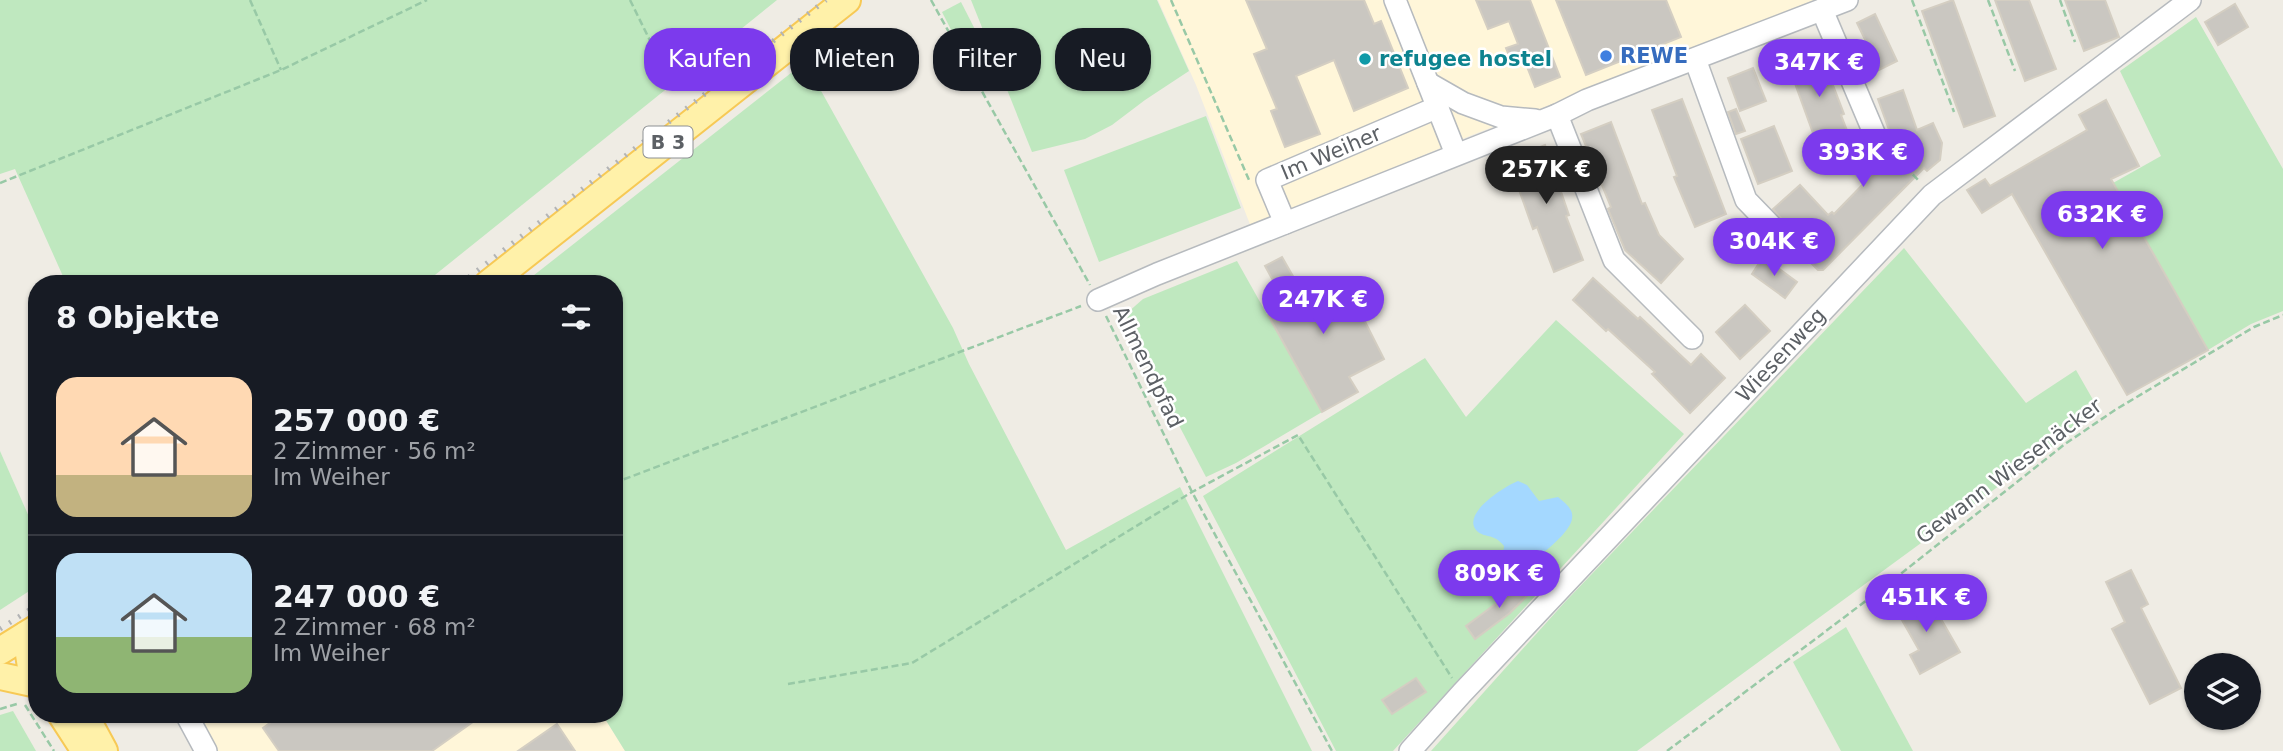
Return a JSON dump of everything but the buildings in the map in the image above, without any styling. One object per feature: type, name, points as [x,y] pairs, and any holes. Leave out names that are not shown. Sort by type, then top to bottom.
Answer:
[{"type":"main road","name":"B 3","points":[[499,275],[847,0]]},
{"type":"main road","points":[[0,651],[28,634]]},
{"type":"main road","points":[[0,676],[28,692]]},
{"type":"main road","points":[[67,723],[85,751]]},
{"type":"main road","points":[[89,723],[104,751]]},
{"type":"street","points":[[1395,0],[1456,154]]},
{"type":"street","name":"Wiesenweg","points":[[1410,751],[1932,195],[2190,0]]},
{"type":"street","points":[[1098,300],[1549,118],[1587,100],[1835,3],[1877,140]]},
{"type":"street","points":[[1695,59],[1746,200],[1780,235]]},
{"type":"street","points":[[1428,83],[1463,103],[1502,117],[1549,118]]},
{"type":"street","name":"Im Weiher","points":[[1285,223],[1267,180],[1438,107]]},
{"type":"street","points":[[1549,118],[1614,260],[1692,338]]},
{"type":"street","points":[[191,723],[206,751]]},
{"type":"path","points":[[250,0],[281,70]]},
{"type":"path","points":[[0,183],[281,70],[427,0]]},
{"type":"path","points":[[630,0],[644,28]]},
{"type":"path","name":"Allmendpfad","points":[[931,0],[1098,300],[1192,492],[1332,751]]},
{"type":"path","points":[[1171,0],[1253,191]]},
{"type":"path","points":[[1912,0],[1954,112]]},
{"type":"path","points":[[1988,0],[2015,71]]},
{"type":"path","points":[[2060,0],[2075,42]]},
{"type":"path","points":[[1877,140],[1932,195]]},
{"type":"path","points":[[623,479],[1098,300]]},
{"type":"path","name":"Gewann Wiesenäcker","points":[[1667,751],[1879,592],[2065,444],[2115,410],[2254,327],[2283,315]]},
{"type":"path","points":[[788,684],[912,663],[1192,492],[1298,435],[1462,693]]},
{"type":"path","points":[[42,723],[54,751]]},
{"type":"shaded area","points":[[1158,0],[1814,0],[1472,135],[1251,227],[1196,85]]},
{"type":"shaded area","points":[[200,723],[608,723],[625,751],[216,751]]},
{"type":"green space","points":[[0,0],[777,0],[742,28],[644,28],[644,91],[664,91],[435,275],[62,275],[15,169],[0,174]]},
{"type":"green space","points":[[971,0],[1157,0],[1189,71],[1112,125],[1085,139],[1032,152],[1008,91],[1041,91],[1041,28],[982,28]]},
{"type":"green space","points":[[961,2],[974,28],[950,28],[942,12]]},
{"type":"green space","points":[[2196,17],[2283,169],[2283,311],[2251,324],[2208,350],[2113,183],[2161,156],[2120,71]]},
{"type":"green space","points":[[790,74],[790,91],[821,91],[953,328],[1066,550],[1180,487],[1312,751],[625,751],[608,723],[623,723],[623,275],[534,275],[768,91],[776,91],[776,85]]},
{"type":"green space","points":[[1206,116],[1241,208],[1099,262],[1064,170]]},
{"type":"green space","points":[[1904,248],[2026,403],[2076,370],[2100,412],[1637,751],[1431,751],[1565,602]]},
{"type":"green space","points":[[1237,261],[1322,412],[1236,463],[1206,477],[1128,328],[1127,313],[1143,299]]},
{"type":"green space","points":[[1556,320],[1684,434],[1393,751],[1336,751],[1203,496],[1425,358],[1466,417]]},
{"type":"green space","points":[[0,451],[28,515],[28,592],[0,610]]},
{"type":"green space","points":[[1846,627],[1913,751],[1841,751],[1793,662]]},
{"type":"green space","points":[[13,711],[36,751],[0,751],[0,715]]},
{"type":"water","points":[[1518,481],[1527,485],[1539,501],[1558,497],[1570,509],[1572,519],[1569,527],[1553,544],[1531,562],[1501,579],[1489,566],[1504,546],[1496,539],[1479,533],[1473,523],[1480,508],[1487,501]]},
{"type":"railway","points":[[472,275],[826,0]]},
{"type":"railway","points":[[0,629],[28,611]]},
{"type":"place","name":"REWE","points":[[1606,56]]},
{"type":"place","name":"refugee hostel","points":[[1365,59]]}]
